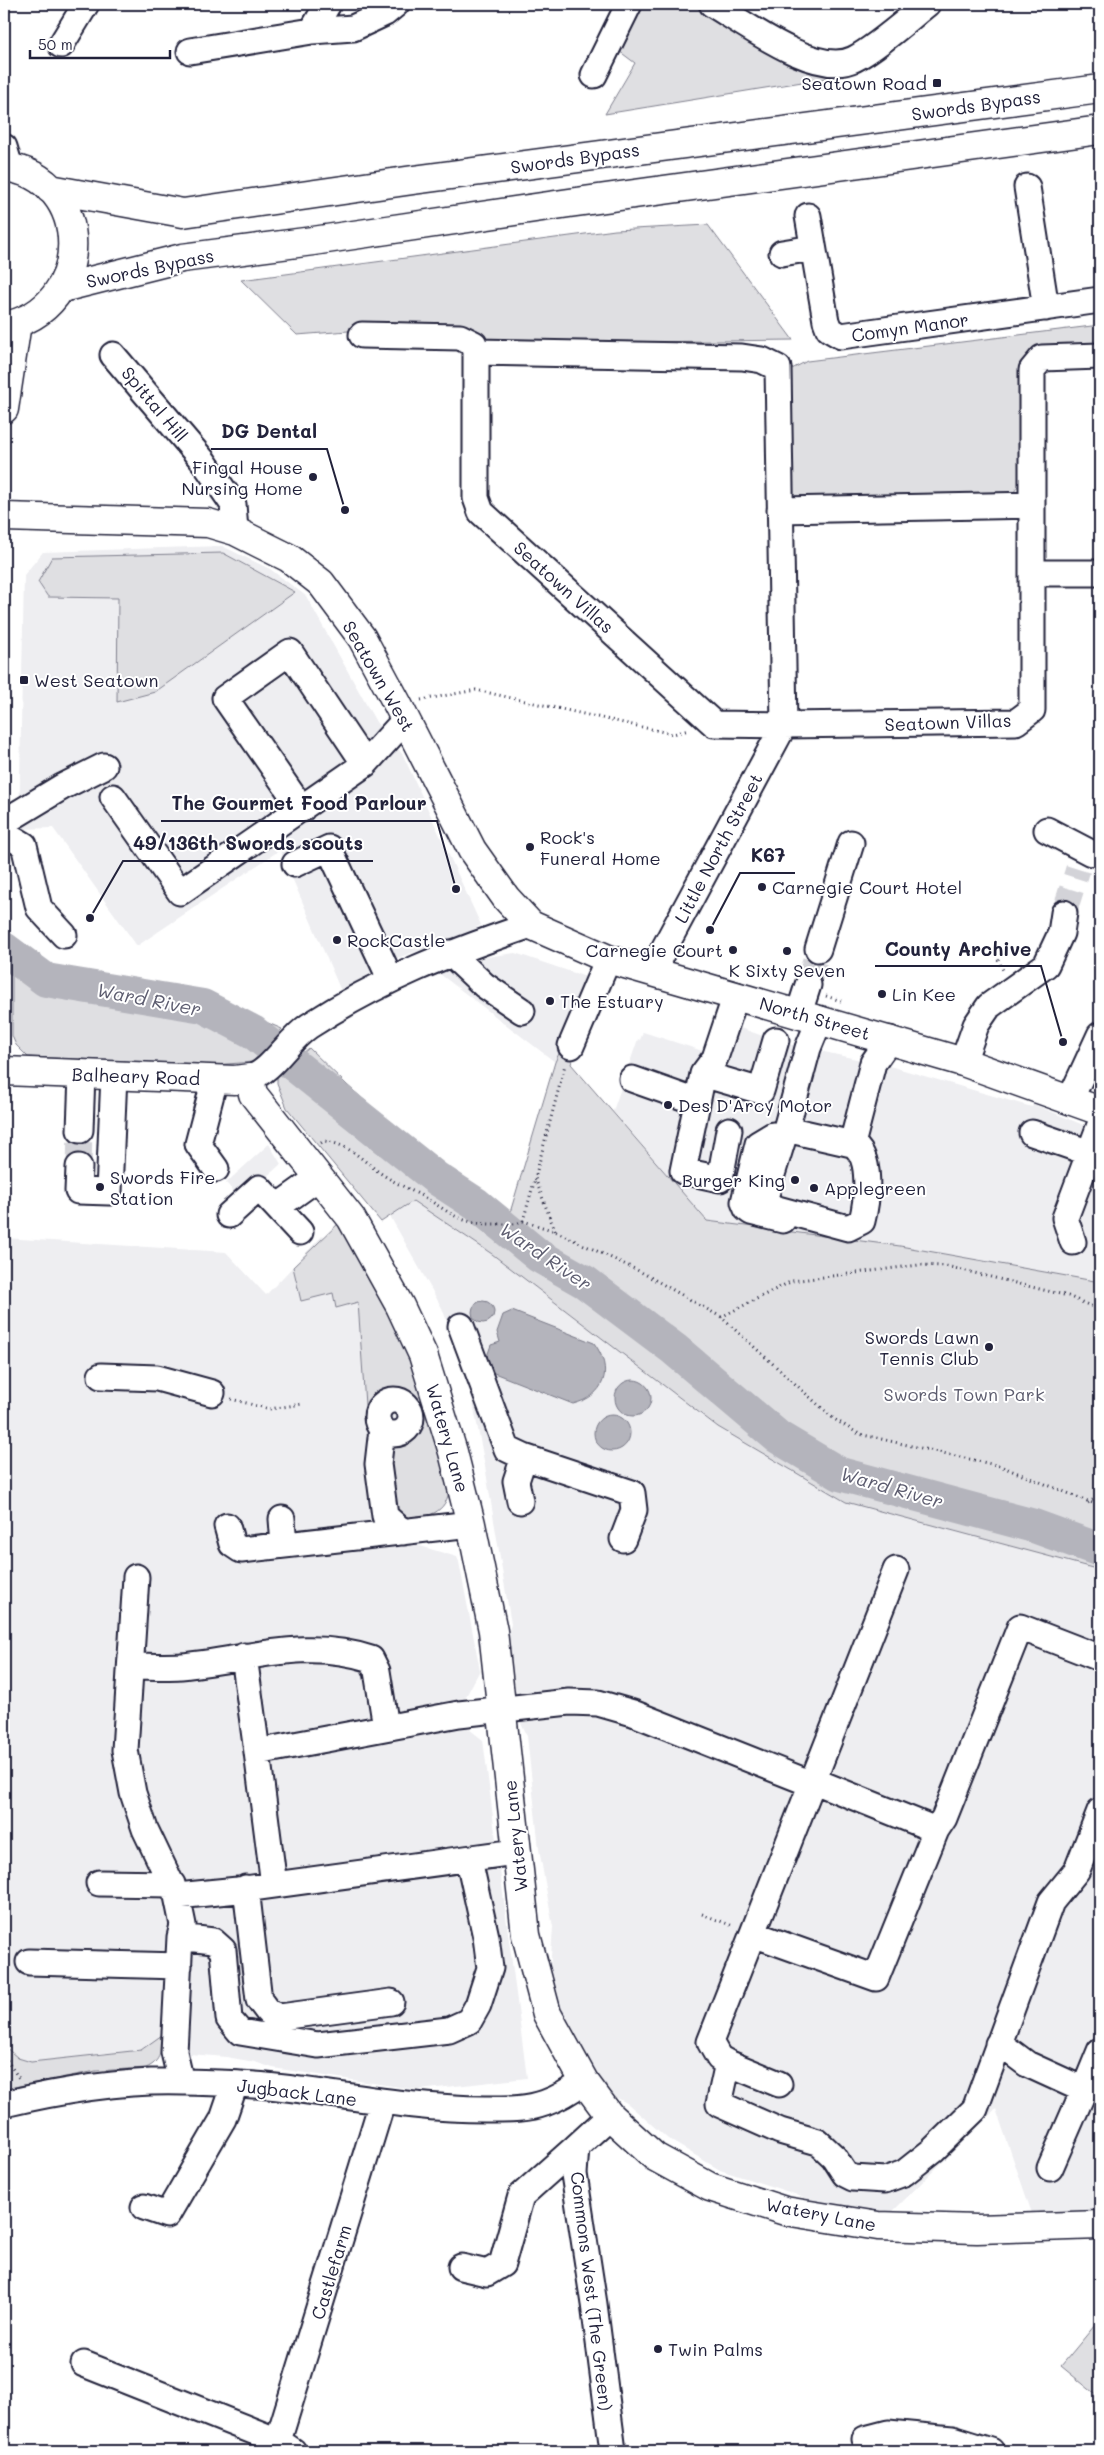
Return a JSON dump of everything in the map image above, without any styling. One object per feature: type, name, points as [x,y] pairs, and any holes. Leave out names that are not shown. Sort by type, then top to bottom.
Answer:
[{"type":"main road","name":"Swords Bypass","points":[[50,189],[183,213],[412,180],[1100,89]]},
{"type":"main road","name":"Swords Bypass","points":[[62,288],[182,258],[1100,130]]},
{"type":"main road","points":[[4,409],[10,324],[35,315],[50,304],[62,288],[72,263],[73,236],[66,211],[50,189],[6,160]]},
{"type":"main road","name":"Seatown West","points":[[4,517],[208,523],[235,531],[289,558],[321,583],[362,638],[472,850],[506,898],[531,925]]},
{"type":"main road","name":"North Street","points":[[531,925],[608,959],[736,995],[808,1002],[890,1040],[964,1062],[1100,1111]]},
{"type":"main road","name":"Balheary Road","points":[[4,1071],[215,1079],[258,1074]]},
{"type":"main road","name":"Watery Lane","points":[[258,1074],[253,1094],[312,1168],[360,1233],[400,1306],[423,1355],[453,1452],[471,1524],[493,1631],[526,1935],[547,2014],[584,2081],[610,2116],[655,2157],[710,2187],[785,2211],[878,2226],[977,2229],[1100,2225]]},
{"type":"street","points":[[61,45],[86,4]]},
{"type":"street","points":[[312,31],[328,4]]},
{"type":"street","points":[[190,51],[312,31],[353,28],[385,13],[396,4]]},
{"type":"street","points":[[594,75],[628,4]]},
{"type":"street","points":[[712,4],[809,60],[836,63],[853,60],[928,4]]},
{"type":"street","points":[[1027,187],[1046,308]]},
{"type":"street","name":"Comyn Manor","points":[[808,216],[826,321],[829,329],[841,336],[1100,300]]},
{"type":"street","points":[[782,253],[813,248]]},
{"type":"street","points":[[362,336],[460,337],[474,344],[476,352],[742,357],[762,360],[778,368],[784,725]]},
{"type":"street","name":"Seatown Villas","points":[[476,352],[476,498],[480,512],[714,724],[784,725],[1016,722],[1032,710],[1030,505],[1032,370],[1042,358],[1100,356]]},
{"type":"street","name":"Spittal Hill","points":[[113,355],[204,462],[233,504],[235,531]]},
{"type":"street","points":[[780,510],[1030,505]]},
{"type":"street","points":[[1032,573],[1100,573]]},
{"type":"street","points":[[302,809],[225,698],[290,652],[365,764]]},
{"type":"street","points":[[113,797],[180,892],[365,764],[402,712]]},
{"type":"street","name":"Little North Street","points":[[652,971],[784,725]]},
{"type":"street","points":[[4,822],[62,787],[104,766]]},
{"type":"street","points":[[1048,830],[1090,856]]},
{"type":"street","points":[[4,833],[24,844],[39,908],[64,935]]},
{"type":"street","points":[[818,949],[851,843]]},
{"type":"street","points":[[295,864],[329,848],[390,978]]},
{"type":"street","points":[[964,1062],[976,1025],[989,1006],[1046,965],[1061,933],[1064,913]]},
{"type":"street","points":[[258,1074],[294,1038],[331,1012],[390,978],[450,953],[531,925]]},
{"type":"street","points":[[450,953],[484,985],[522,1011]]},
{"type":"street","points":[[571,1046],[608,959]]},
{"type":"street","points":[[729,1130],[720,1178],[683,1171],[704,1074],[715,1058],[736,995]]},
{"type":"street","points":[[808,1002],[808,1048],[779,1132],[765,1196],[765,1204],[848,1228]]},
{"type":"street","points":[[1070,1100],[1100,1035]]},
{"type":"street","points":[[704,1074],[761,1091],[776,1040]]},
{"type":"street","points":[[852,1144],[873,1063],[890,1040]]},
{"type":"street","points":[[80,1130],[82,1074]]},
{"type":"street","points":[[79,1167],[78,1191],[108,1192],[114,1075]]},
{"type":"street","points":[[215,1079],[198,1144],[216,1169]]},
{"type":"street","points":[[632,1080],[698,1102]]},
{"type":"street","points":[[1074,1242],[1065,1218],[1100,1126]]},
{"type":"street","points":[[779,1132],[852,1144],[860,1149],[865,1161],[866,1205],[862,1221],[848,1228],[759,1215],[747,1209],[744,1202],[758,1144],[779,1132]]},
{"type":"street","points":[[1032,1133],[1090,1153]]},
{"type":"street","points":[[277,1207],[312,1168]]},
{"type":"street","points":[[229,1215],[259,1188],[300,1232]]},
{"type":"street","points":[[461,1326],[507,1448],[524,1457],[632,1493],[634,1510],[623,1539]]},
{"type":"street","points":[[101,1376],[157,1378],[212,1393]]},
{"type":"street","points":[[382,1429],[378,1464],[385,1516],[402,1532]]},
{"type":"street","points":[[520,1501],[516,1480],[524,1457]]},
{"type":"street","points":[[282,1518],[284,1545]]},
{"type":"street","points":[[227,1526],[232,1544],[241,1550],[471,1524]]},
{"type":"street","points":[[779,2084],[728,2064],[719,2058],[710,2042],[896,1570]]},
{"type":"street","points":[[136,1577],[125,1750],[132,1793],[145,1829],[174,1890],[183,1926],[180,1937],[174,2052],[181,2082]]},
{"type":"street","points":[[753,1934],[876,1978],[936,1830],[944,1818],[1020,1627],[1100,1658]]},
{"type":"street","points":[[131,1666],[181,1666],[311,1648],[355,1654],[372,1659],[377,1671],[386,1727]]},
{"type":"street","points":[[244,1656],[274,1885]]},
{"type":"street","points":[[257,1752],[459,1714],[569,1702],[598,1703],[633,1714],[812,1784],[822,1784],[936,1830]]},
{"type":"street","points":[[728,2064],[719,2104],[780,2131],[818,2142],[834,2157],[845,2174],[854,2178],[885,2180],[904,2173],[939,2144],[975,2109],[1051,1902],[1077,1870],[1100,1811]]},
{"type":"street","points":[[99,1883],[174,1890],[242,1889],[470,1860],[516,1852]]},
{"type":"street","points":[[180,1937],[213,1941],[223,1950],[229,2020],[240,2032],[318,2045],[449,2030],[469,2021],[478,2005],[490,1968],[486,1937],[470,1860]]},
{"type":"street","points":[[242,1889],[259,2000],[268,2012],[280,2016],[391,2002]]},
{"type":"street","points":[[29,1962],[179,1966]]},
{"type":"street","points":[[998,2044],[1008,2049],[1027,2064],[1084,2090]]},
{"type":"street","points":[[1050,2168],[1100,2051]]},
{"type":"street","name":"Jugback Lane","points":[[4,2104],[32,2097],[104,2086],[181,2082],[300,2089],[382,2103],[460,2109],[514,2109],[544,2104],[571,2091],[584,2081]]},
{"type":"street","points":[[144,2207],[167,2215],[223,2119],[236,2084]]},
{"type":"street","name":"Castlefarm","points":[[84,2364],[285,2446],[382,2103]]},
{"type":"street","name":"Commons West (The Green)","points":[[610,2116],[576,2147],[574,2174],[594,2304],[613,2451]]},
{"type":"street","points":[[461,2267],[487,2273],[502,2264],[521,2196],[576,2147]]},
{"type":"street","points":[[865,2439],[888,2433],[952,2439],[990,2451]]},
{"type":"path","points":[[402,712],[476,690],[673,734],[714,724]]},
{"type":"path","points":[[996,955],[1006,975]]},
{"type":"path","points":[[808,1002],[844,1002]]},
{"type":"path","points":[[312,1168],[324,1141],[337,1143],[355,1152],[380,1173],[423,1196],[456,1218],[473,1224],[518,1224],[523,1221],[571,1046]]},
{"type":"path","points":[[535,1178],[555,1231]]},
{"type":"path","points":[[523,1221],[555,1231],[641,1272],[721,1317],[834,1419],[859,1434],[1000,1466],[1088,1503],[1100,1506]]},
{"type":"path","points":[[721,1317],[792,1280],[919,1265],[946,1266],[1068,1296],[1100,1310]]},
{"type":"path","points":[[212,1393],[270,1409],[302,1404]]},
{"type":"path","points":[[1088,1503],[1100,1495]]},
{"type":"path","points":[[702,1914],[753,1934]]},
{"type":"shaded area","points":[[222,546],[270,569],[306,596],[376,722],[403,755],[481,925],[467,933],[392,960],[341,991],[280,850],[137,946],[53,828],[19,829],[24,575],[43,552]]},
{"type":"shaded area","points":[[515,953],[592,979],[585,1001],[555,1062],[436,971],[479,958]]},
{"type":"shaded area","points":[[726,1023],[783,1043],[893,1067],[1032,1107],[1033,1104],[1100,1132],[1100,1282],[900,1246],[707,1221],[613,1111],[638,1039],[640,1040],[643,1032],[709,1053]]},
{"type":"shaded area","points":[[269,1144],[281,1164],[241,1199],[226,1183]]},
{"type":"shaded area","points":[[413,1201],[492,1254],[718,1427],[846,1502],[1100,1570],[1100,2210],[1037,2228],[996,2109],[878,2226],[789,2192],[720,2170],[668,2139],[627,2103],[584,2081],[547,2014],[553,1927],[539,1849],[527,1736],[498,1676],[511,1624],[469,1382],[442,1308],[390,1216]]},
{"type":"shaded area","points":[[323,1235],[413,1383],[431,1448],[415,1518],[417,1545],[457,1557],[459,1562],[480,1670],[463,1702],[460,1722],[483,1740],[527,2078],[419,2090],[273,2068],[255,2062],[226,2057],[141,2050],[31,2062],[18,2058],[4,2046],[4,1238],[226,1252],[266,1295]]},
{"type":"shaded area","points":[[483,1301],[491,1304],[494,1312],[491,1320],[483,1323],[475,1320],[472,1312],[475,1304]]},
{"type":"shaded area","points":[[512,1311],[594,1343],[604,1363],[605,1372],[603,1381],[593,1395],[573,1404],[489,1371],[485,1362],[491,1345],[500,1342],[497,1332],[503,1315]]},
{"type":"shaded area","points":[[633,1380],[640,1381],[646,1385],[650,1391],[650,1405],[646,1411],[640,1415],[633,1416],[626,1415],[620,1411],[616,1405],[615,1398],[616,1391],[620,1385],[626,1381]]},
{"type":"shaded area","points":[[612,1415],[619,1416],[625,1420],[629,1426],[629,1440],[625,1446],[619,1450],[612,1451],[605,1450],[599,1446],[595,1440],[594,1433],[595,1426],[599,1420],[605,1416]]},
{"type":"green space","points":[[641,4],[692,4],[807,64],[839,76],[605,114],[635,63],[619,51]]},
{"type":"green space","points":[[708,225],[793,340],[482,344],[465,333],[348,331],[297,335],[241,280],[615,230]]},
{"type":"green space","points":[[1100,325],[1100,347],[1048,350],[1020,483],[1010,498],[791,499],[788,371],[807,361]]},
{"type":"green space","points":[[223,553],[295,592],[155,692],[117,702],[118,598],[48,597],[38,582],[52,557]]},
{"type":"green space","points":[[12,939],[50,973],[87,982],[99,972],[149,988],[217,1001],[282,1029],[253,1062],[214,1065],[28,1057],[16,1045],[12,1036]]},
{"type":"green space","name":"Swords Town Park","points":[[564,1043],[576,1048],[571,1064],[707,1221],[900,1246],[1100,1282],[1100,1570],[846,1502],[718,1427],[492,1254],[413,1201],[381,1222],[287,1108],[277,1083],[277,1075],[309,1048],[347,1085],[446,1171],[509,1216],[555,1062]]},
{"type":"green space","points":[[340,1222],[403,1339],[426,1403],[449,1491],[443,1506],[423,1517],[399,1520],[394,1518],[385,1453],[415,1428],[421,1413],[417,1397],[408,1393],[381,1395],[373,1408],[365,1405],[358,1302],[336,1308],[333,1293],[301,1301],[293,1267]]},
{"type":"green space","points":[[162,2035],[158,2059],[146,2068],[96,2071],[4,2089],[4,2046],[18,2058],[31,2062],[141,2050]]},
{"type":"green space","points":[[1100,2319],[1100,2398],[1061,2366]]},
{"type":"waterway","name":"Ward River","points":[[4,949],[46,980],[203,1006],[253,1032],[436,1178],[476,1204],[539,1256],[585,1282],[674,1349],[778,1437],[840,1474],[1034,1526],[1100,1550]]},
{"type":"tunnel","points":[[1064,913],[1078,869]]},
{"type":"tunnel","points":[[808,985],[818,949]]},
{"type":"tunnel","points":[[79,1167],[80,1130]]},
{"type":"place","name":"Seatown Road","points":[[937,83]]},
{"type":"place","name":"Fingal House Nursing Home","points":[[313,477]]},
{"type":"place","name":"DG Dental","points":[[345,510]]},
{"type":"place","name":"West Seatown","points":[[24,680]]},
{"type":"place","name":"Rock's Funeral Home","points":[[530,847]]},
{"type":"place","name":"Carnegie Court Hotel","points":[[762,887]]},
{"type":"place","name":"The Gourmet Food Parlour","points":[[456,889]]},
{"type":"place","name":"49/136th Swords scouts","points":[[90,918]]},
{"type":"place","name":"K67","points":[[710,930]]},
{"type":"place","name":"RockCastle","points":[[337,940]]},
{"type":"place","name":"Carnegie Court","points":[[733,950]]},
{"type":"place","name":"K Sixty Seven","points":[[787,951]]},
{"type":"place","name":"Lin Kee","points":[[882,994]]},
{"type":"place","name":"The Estuary","points":[[550,1001]]},
{"type":"place","name":"County Archive","points":[[1063,1042]]},
{"type":"place","name":"Des D'Arcy Motor","points":[[668,1105]]},
{"type":"place","name":"Burger King","points":[[795,1180]]},
{"type":"place","name":"Swords Fire Station","points":[[100,1187]]},
{"type":"place","name":"Applegreen","points":[[814,1188]]},
{"type":"place","name":"Swords Lawn Tennis Club","points":[[989,1347]]},
{"type":"place","name":"Twin Palms","points":[[658,2349]]}]
